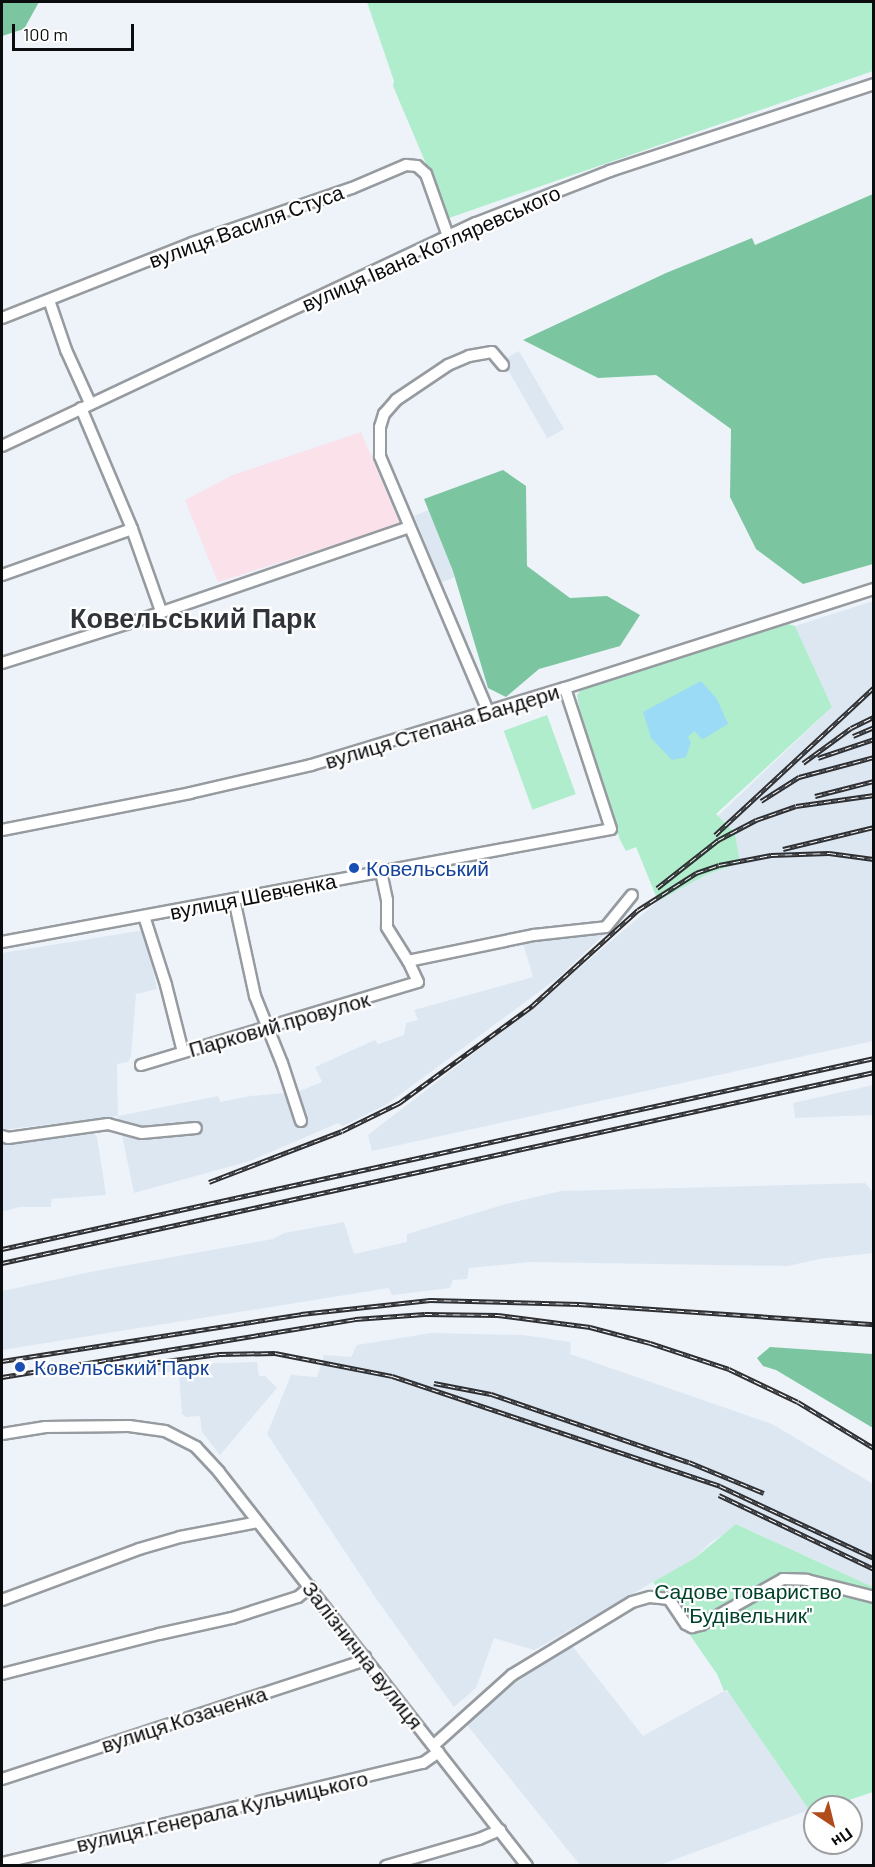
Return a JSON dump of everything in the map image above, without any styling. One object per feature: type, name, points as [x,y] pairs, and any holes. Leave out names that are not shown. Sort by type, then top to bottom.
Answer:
[{"type":"street","name":"вулиця Івана Котляревського","points":[[2,446],[448,236],[610,171],[873,84]]},
{"type":"street","name":"вулиця Василя Стуса","points":[[2,318],[192,243],[352,188],[406,165],[417,166],[426,174],[448,236]]},
{"type":"street","points":[[49,300],[161,611]]},
{"type":"street","points":[[488,711],[380,456],[380,427],[384,414],[396,400],[448,365],[469,356],[492,352],[503,365]]},
{"type":"street","points":[[2,663],[409,527]]},
{"type":"street","points":[[2,575],[132,529]]},
{"type":"street","name":"вулиця Степана Бандери","points":[[2,830],[292,771],[565,688],[873,589]]},
{"type":"street","name":"вулиця Шевченка","points":[[2,942],[611,829],[565,688]]},
{"type":"street","points":[[381,872],[387,900],[387,927],[408,960],[534,935],[606,927],[632,895]]},
{"type":"street","points":[[234,899],[255,996],[282,1063],[300,1121]]},
{"type":"street","points":[[144,916],[166,985],[183,1052]]},
{"type":"street","name":"Парковий провулок","points":[[141,1065],[418,982],[408,960]]},
{"type":"street","points":[[2,1136],[8,1138],[108,1124],[142,1133],[196,1128]]},
{"type":"street","name":"Залізнична вулиця","points":[[2,1434],[45,1427],[129,1426],[165,1431],[196,1448],[219,1472],[527,1866]]},
{"type":"street","points":[[2,1600],[149,1546],[180,1537],[258,1522]]},
{"type":"street","name":"вулиця Генерала Кульчицького","points":[[2,1863],[423,1763],[512,1675],[632,1602],[650,1596],[669,1599],[686,1624],[692,1627],[701,1625],[783,1579],[807,1580],[873,1597]]},
{"type":"street","points":[[2,1674],[232,1618],[298,1597],[310,1587]]},
{"type":"street","name":"вулиця Козаченка","points":[[2,1779],[356,1663],[365,1657]]},
{"type":"street","points":[[386,1866],[479,1839],[500,1830]]},
{"type":"shaded area","points":[[519,351],[564,429],[548,438],[503,360]]},
{"type":"shaded area","points":[[361,432],[400,524],[218,582],[185,500],[233,475]]},
{"type":"shaded area","points":[[431,509],[458,576],[441,583],[414,516]]},
{"type":"shaded area","points":[[873,601],[873,1041],[372,1151],[368,1135],[535,1006],[658,901],[708,874],[740,863],[735,833],[718,816],[832,707],[795,626]]},
{"type":"shaded area","points":[[611,928],[559,977],[386,1105],[343,1126],[338,1123],[250,1161],[134,1193],[118,1116],[218,1096],[220,1102],[250,1096],[297,1092],[322,1082],[315,1067],[375,1040],[378,1044],[404,1035],[406,1023],[418,1020],[414,1010],[533,977],[522,940]]},
{"type":"shaded area","points":[[145,930],[157,989],[136,994],[131,1057],[128,1062],[117,1064],[118,1116],[2,1130],[2,953]]},
{"type":"shaded area","points":[[873,1085],[873,1115],[795,1118],[793,1103]]},
{"type":"shaded area","points":[[93,1131],[97,1137],[106,1195],[52,1199],[51,1207],[19,1207],[2,1212],[2,1145]]},
{"type":"shaded area","points":[[865,1183],[873,1192],[873,1253],[819,1259],[788,1266],[531,1262],[469,1268],[467,1279],[453,1280],[450,1288],[392,1295],[389,1288],[2,1350],[2,1291],[95,1271],[273,1239],[284,1233],[344,1222],[354,1254],[407,1242],[407,1234],[506,1204],[561,1191]]},
{"type":"shaded area","points":[[431,1333],[523,1335],[571,1342],[570,1354],[772,1424],[873,1484],[873,1587],[739,1525],[711,1542],[695,1558],[534,1650],[494,1638],[476,1688],[454,1707],[377,1600],[267,1434],[291,1375],[317,1377],[324,1355],[351,1357],[357,1345]]},
{"type":"shaded area","points":[[257,1362],[259,1376],[265,1376],[277,1388],[220,1455],[202,1432],[200,1416],[186,1417],[182,1414],[179,1372],[153,1372],[153,1365]]},
{"type":"shaded area","points":[[570,1643],[643,1736],[724,1691],[729,1693],[803,1801],[803,1812],[660,1865],[580,1865],[467,1725],[512,1676],[548,1659]]},
{"type":"green space","points":[[2,2],[39,2],[24,29],[2,36]]},
{"type":"green space","points":[[367,2],[873,2],[873,71],[449,218],[393,86],[394,81]]},
{"type":"green space","points":[[873,194],[873,564],[803,584],[756,549],[730,497],[731,429],[656,375],[598,378],[523,340],[666,273],[752,238],[755,245]]},
{"type":"green space","points":[[503,470],[526,486],[527,566],[570,598],[607,596],[640,615],[620,646],[539,669],[506,697],[488,688],[453,571],[424,499]]},
{"type":"green space","points":[[788,624],[795,626],[832,707],[716,814],[735,833],[740,863],[708,874],[658,901],[636,847],[626,851],[620,840],[582,723],[577,695],[582,689]]},
{"type":"green space","points":[[547,715],[576,794],[533,810],[504,731]]},
{"type":"green space","points":[[770,1347],[873,1354],[873,1428],[776,1370],[763,1366],[757,1358]]},
{"type":"green space","name":"Садове товариство \"Будівельник\"","points":[[736,1524],[873,1587],[873,1792],[863,1795],[803,1795],[803,1801],[727,1690],[724,1691],[717,1674],[653,1582],[695,1558]]},
{"type":"water","points":[[701,681],[717,699],[728,724],[702,739],[694,731],[688,737],[691,742],[686,757],[672,760],[651,738],[643,712]]},
{"type":"railway","points":[[715,835],[874,687]]},
{"type":"railway","points":[[803,763],[851,728],[874,717]]},
{"type":"railway","points":[[853,736],[874,727]]},
{"type":"railway","points":[[818,758],[874,739]]},
{"type":"railway","points":[[761,801],[799,777],[874,757]]},
{"type":"railway","points":[[815,796],[874,781]]},
{"type":"railway","points":[[657,888],[718,840],[756,820],[796,806],[874,795]]},
{"type":"railway","points":[[783,849],[874,827]]},
{"type":"railway","points":[[209,1182],[342,1131],[399,1103],[532,1006],[638,910],[696,873],[719,865],[771,855],[829,853],[874,859]]},
{"type":"railway","points":[[2,1249],[874,1058]]},
{"type":"railway","points":[[2,1263],[874,1072]]},
{"type":"railway","points":[[2,1361],[301,1314],[430,1300],[579,1304],[874,1324]]},
{"type":"railway","points":[[2,1377],[355,1319],[425,1314],[498,1315],[590,1327],[650,1343],[729,1369],[798,1402],[874,1448]]},
{"type":"railway","points":[[113,1368],[219,1354],[275,1353],[392,1376],[720,1486],[874,1558]]},
{"type":"railway","points":[[434,1383],[491,1394],[689,1462],[764,1493]]},
{"type":"railway","points":[[719,1495],[874,1569]]},
{"type":"place","name":"Ковельський","points":[[354,868]]},
{"type":"place","name":"Ковельський Парк","points":[[20,1367]]},
{"type":"district","name":"Ковельський Парк","points":[[193,618]]}]
